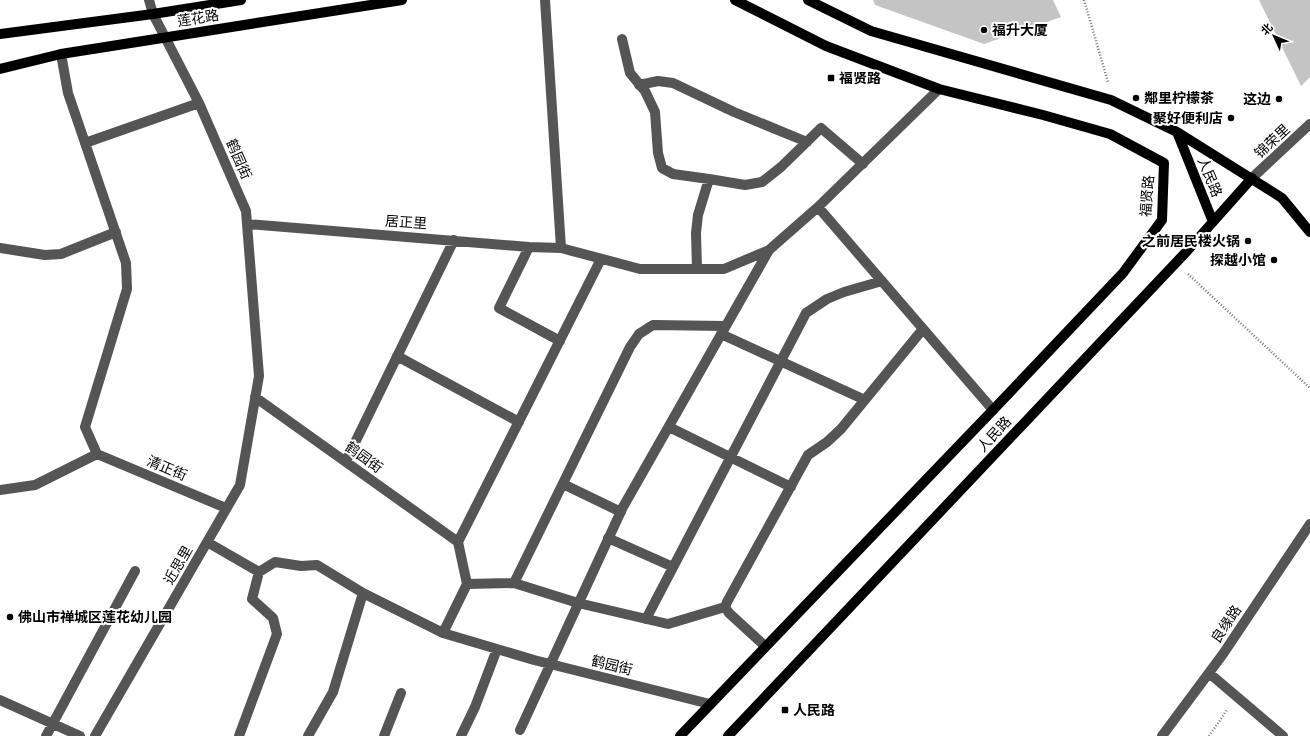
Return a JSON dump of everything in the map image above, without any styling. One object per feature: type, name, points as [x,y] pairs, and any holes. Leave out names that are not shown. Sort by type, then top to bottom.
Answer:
[{"type":"main road","name":"莲花路","points":[[0,34],[153,14],[241,0]]},
{"type":"main road","name":"莲花路","points":[[0,69],[61,54],[402,0]]},
{"type":"main road","name":"福贤路","points":[[735,0],[826,46],[939,89],[1043,115],[1110,134],[1164,163],[1162,220],[1122,273]]},
{"type":"main road","points":[[808,0],[871,31],[1111,100],[1177,132],[1252,178],[1282,198],[1310,232]]},
{"type":"main road","name":"人民路","points":[[728,736],[1176,263],[1213,222],[1177,132]]},
{"type":"main road","points":[[1213,222],[1252,178]]},
{"type":"main road","name":"人民路","points":[[680,736],[993,410],[1122,273]]},
{"type":"street","name":"鹤园街","points":[[149,0],[153,14],[199,103],[246,212],[259,376],[256,397],[458,542]]},
{"type":"street","points":[[544,0],[561,248]]},
{"type":"street","points":[[622,39],[630,73],[645,91],[656,112],[658,153],[662,168],[673,174],[744,185],[762,182],[821,128],[863,164]]},
{"type":"street","points":[[0,490],[35,485],[97,454],[85,427],[127,289],[126,262],[68,93],[61,54]]},
{"type":"street","points":[[639,85],[658,81],[673,83],[734,112],[807,142]]},
{"type":"street","points":[[520,730],[621,512],[769,250],[818,207],[939,89]]},
{"type":"street","points":[[85,143],[199,103]]},
{"type":"street","name":"锦荣里","points":[[1252,178],[1310,124]]},
{"type":"street","points":[[697,269],[696,233],[698,215],[709,179]]},
{"type":"street","points":[[818,207],[993,410]]},
{"type":"street","name":"居正里","points":[[248,224],[529,247],[561,248],[640,269],[724,268],[769,250]]},
{"type":"street","points":[[0,248],[45,255],[61,254],[116,232]]},
{"type":"street","points":[[346,461],[454,240]]},
{"type":"street","points":[[529,247],[499,308],[560,341]]},
{"type":"street","points":[[443,633],[467,584],[458,542],[601,259]]},
{"type":"street","points":[[646,619],[806,313],[827,299],[844,292],[882,282]]},
{"type":"street","points":[[514,583],[630,346],[639,334],[652,325],[723,330],[781,362],[865,400]]},
{"type":"street","points":[[467,584],[514,583],[578,603],[668,624],[725,607],[808,455],[827,442],[841,429],[923,329]]},
{"type":"street","points":[[397,356],[519,422]]},
{"type":"street","name":"近思里","points":[[95,736],[240,485],[256,397]]},
{"type":"street","points":[[669,427],[791,487]]},
{"type":"street","name":"清正街","points":[[97,454],[226,508]]},
{"type":"street","points":[[563,484],[621,512]]},
{"type":"street","name":"良缘路","points":[[1162,736],[1208,673],[1310,524]]},
{"type":"street","points":[[608,538],[673,567]]},
{"type":"street","points":[[207,542],[259,572],[252,599],[274,618],[277,634],[239,736]]},
{"type":"street","name":"鹤园街","points":[[259,572],[275,562],[301,566],[317,565],[363,593],[443,633],[550,664],[710,704]]},
{"type":"street","points":[[46,736],[135,571]]},
{"type":"street","points":[[308,736],[333,692],[363,593]]},
{"type":"street","points":[[725,607],[728,613],[765,646]]},
{"type":"street","points":[[461,736],[475,707],[497,649]]},
{"type":"street","points":[[1208,673],[1283,736]]},
{"type":"street","points":[[384,736],[401,693]]},
{"type":"street","points":[[0,700],[80,736]]},
{"type":"path","points":[[1084,0],[1109,87],[1111,100]]},
{"type":"path","points":[[1176,263],[1310,388]]},
{"type":"path","points":[[1209,736],[1237,696]]},
{"type":"building","name":"福升大厦","points":[[873,0],[1053,0],[1061,17],[984,44],[875,5]]},
{"type":"building","points":[[1259,0],[1310,0],[1310,77],[1301,86]]},
{"type":"place","name":"福升大厦","points":[[984,30]]},
{"type":"place","name":"福贤路","points":[[831,78]]},
{"type":"place","name":"鄰里柠檬茶","points":[[1136,98]]},
{"type":"place","name":"这边","points":[[1279,99]]},
{"type":"place","name":"聚好便利店","points":[[1231,118]]},
{"type":"place","name":"之前居民楼火锅","points":[[1248,241]]},
{"type":"place","name":"探越小馆","points":[[1274,260]]},
{"type":"place","name":"佛山市禅城区莲花幼儿园","points":[[10,617]]},
{"type":"place","name":"人民路","points":[[785,710]]}]
